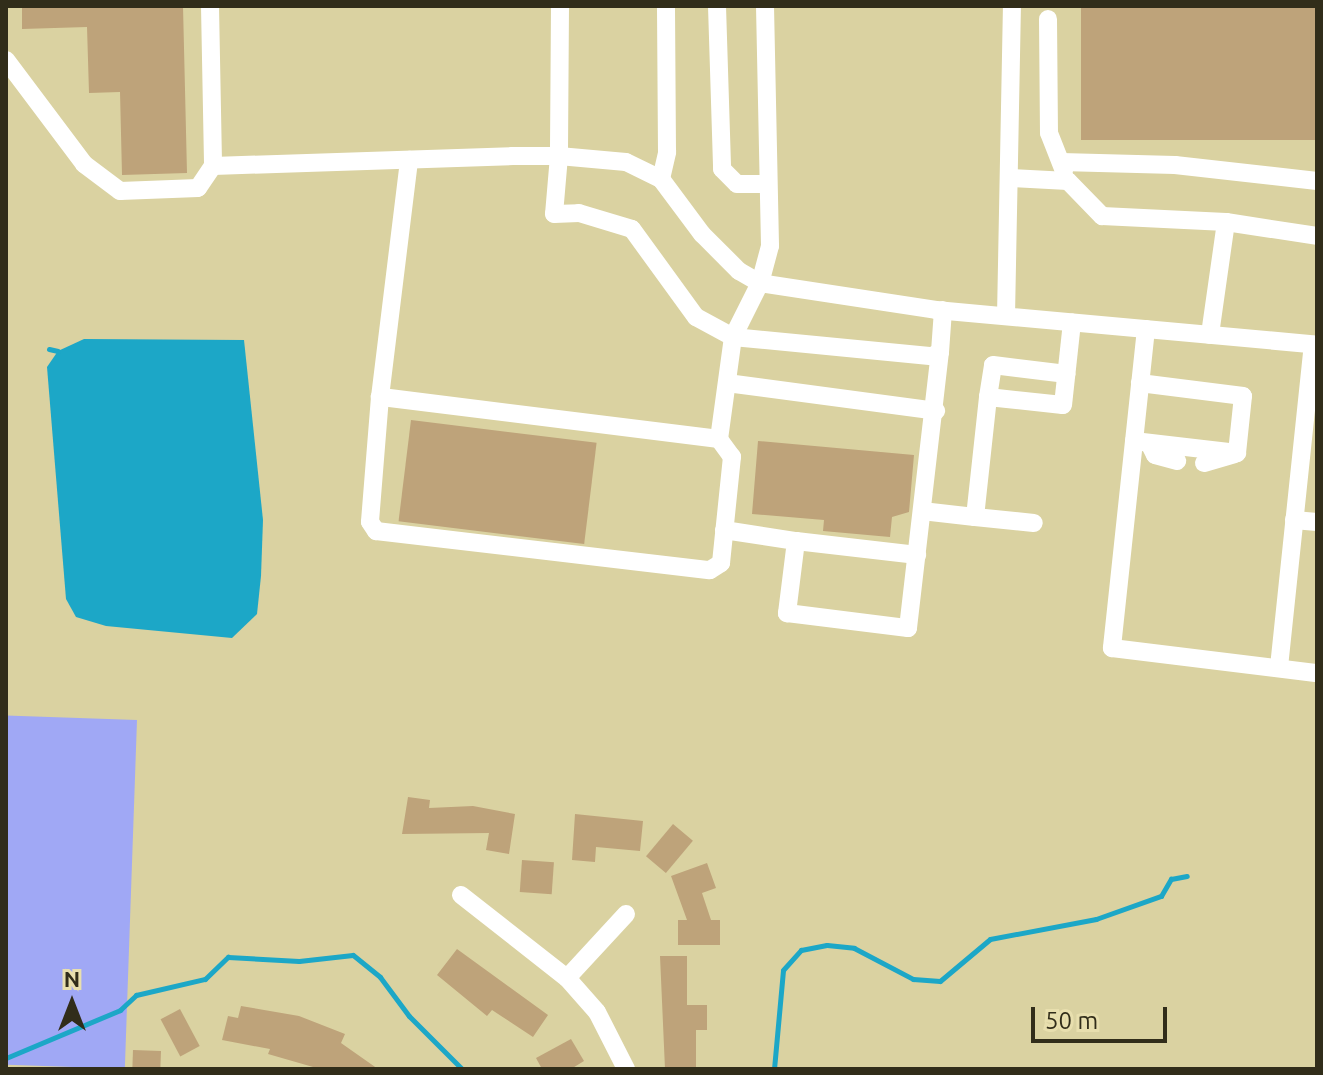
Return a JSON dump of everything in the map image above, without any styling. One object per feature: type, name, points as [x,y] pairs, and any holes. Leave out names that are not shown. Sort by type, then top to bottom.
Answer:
[{"type":"street","points":[[6,60],[84,164],[120,191],[198,188],[213,166],[210,6]]},
{"type":"street","points":[[560,6],[559,156],[554,214],[579,213],[632,229],[696,317],[733,337],[932,356],[940,352]]},
{"type":"street","points":[[661,179],[667,152],[666,6]]},
{"type":"street","points":[[717,6],[722,169],[737,184],[767,184]]},
{"type":"street","points":[[409,160],[380,397],[370,522],[376,531],[710,570],[721,563],[732,457],[719,439],[733,337],[760,283],[770,246],[765,6]]},
{"type":"street","points":[[1006,316],[1012,6]]},
{"type":"street","points":[[1048,19],[1049,133],[1068,181],[1102,216],[1226,222],[1317,236]]},
{"type":"street","points":[[213,166],[559,156],[626,162],[661,179],[702,234],[739,271],[760,283],[943,310],[1315,345],[1279,667]]},
{"type":"street","points":[[1061,162],[1175,165],[1317,181]]},
{"type":"street","points":[[1010,178],[1068,181]]},
{"type":"street","points":[[1210,335],[1226,222]]},
{"type":"street","points":[[796,541],[787,613],[908,628],[936,411],[943,310]]},
{"type":"street","points":[[988,397],[1063,405],[1072,322]]},
{"type":"street","points":[[1146,329],[1140,383],[1141,442],[1112,648],[1317,673]]},
{"type":"street","points":[[975,517],[993,365],[1066,374]]},
{"type":"street","points":[[727,383],[936,411]]},
{"type":"street","points":[[1140,383],[1243,396],[1237,453]]},
{"type":"street","points":[[380,397],[719,439]]},
{"type":"street","points":[[1141,442],[1237,453]]},
{"type":"street","points":[[1141,442],[1155,455],[1177,461]]},
{"type":"street","points":[[1204,463],[1237,453]]},
{"type":"street","points":[[922,511],[1034,523]]},
{"type":"street","points":[[1294,520],[1317,522]]},
{"type":"street","points":[[724,530],[917,555]]},
{"type":"street","points":[[461,895],[567,978],[597,1012],[626,1069]]},
{"type":"street","points":[[567,978],[626,914]]},
{"type":"shaded area","points":[[84,339],[244,340],[263,520],[261,576],[257,614],[232,638],[106,626],[76,617],[66,599],[47,367],[58,351]]},
{"type":"shaded area","points":[[6,715],[137,720],[125,1069],[6,1065]]},
{"type":"building","points":[[22,6],[183,6],[187,173],[122,175],[120,92],[89,93],[87,27],[22,29]]},
{"type":"building","points":[[1081,6],[1317,6],[1317,140],[1081,140]]},
{"type":"building","points":[[411,420],[597,443],[584,544],[399,521]]},
{"type":"building","points":[[758,441],[914,455],[909,512],[892,517],[890,537],[823,531],[824,520],[752,514]]},
{"type":"building","points":[[408,797],[430,800],[429,808],[473,806],[515,814],[509,854],[486,850],[489,833],[402,834]]},
{"type":"building","points":[[575,814],[643,821],[640,851],[596,847],[595,862],[572,860]]},
{"type":"building","points":[[673,824],[693,841],[666,873],[646,856]]},
{"type":"building","points":[[522,860],[554,862],[552,894],[520,892]]},
{"type":"building","points":[[707,863],[716,888],[702,893],[711,920],[720,920],[720,945],[678,945],[678,920],[687,920],[671,876]]},
{"type":"building","points":[[457,949],[548,1015],[533,1037],[492,1010],[487,1016],[437,975]]},
{"type":"building","points":[[660,956],[687,956],[687,1005],[707,1005],[707,1030],[696,1030],[696,1069],[665,1069]]},
{"type":"building","points":[[241,1006],[299,1016],[345,1034],[341,1043],[378,1069],[320,1069],[268,1054],[270,1049],[222,1040],[228,1016],[238,1018]]},
{"type":"building","points":[[180,1009],[200,1046],[180,1056],[161,1019]]},
{"type":"building","points":[[571,1039],[584,1061],[571,1069],[542,1069],[536,1058]]},
{"type":"building","points":[[133,1050],[161,1051],[160,1069],[132,1069]]},
{"type":"waterway","points":[[49,349],[58,351]]},
{"type":"waterway","points":[[774,1069],[783,970],[801,950],[827,945],[854,948],[913,979],[940,981],[990,939],[1096,919],[1161,896],[1171,879],[1187,876]]},
{"type":"waterway","points":[[6,1058],[120,1010],[136,995],[205,979],[228,957],[299,961],[353,955],[380,977],[409,1016],[462,1069]]}]
